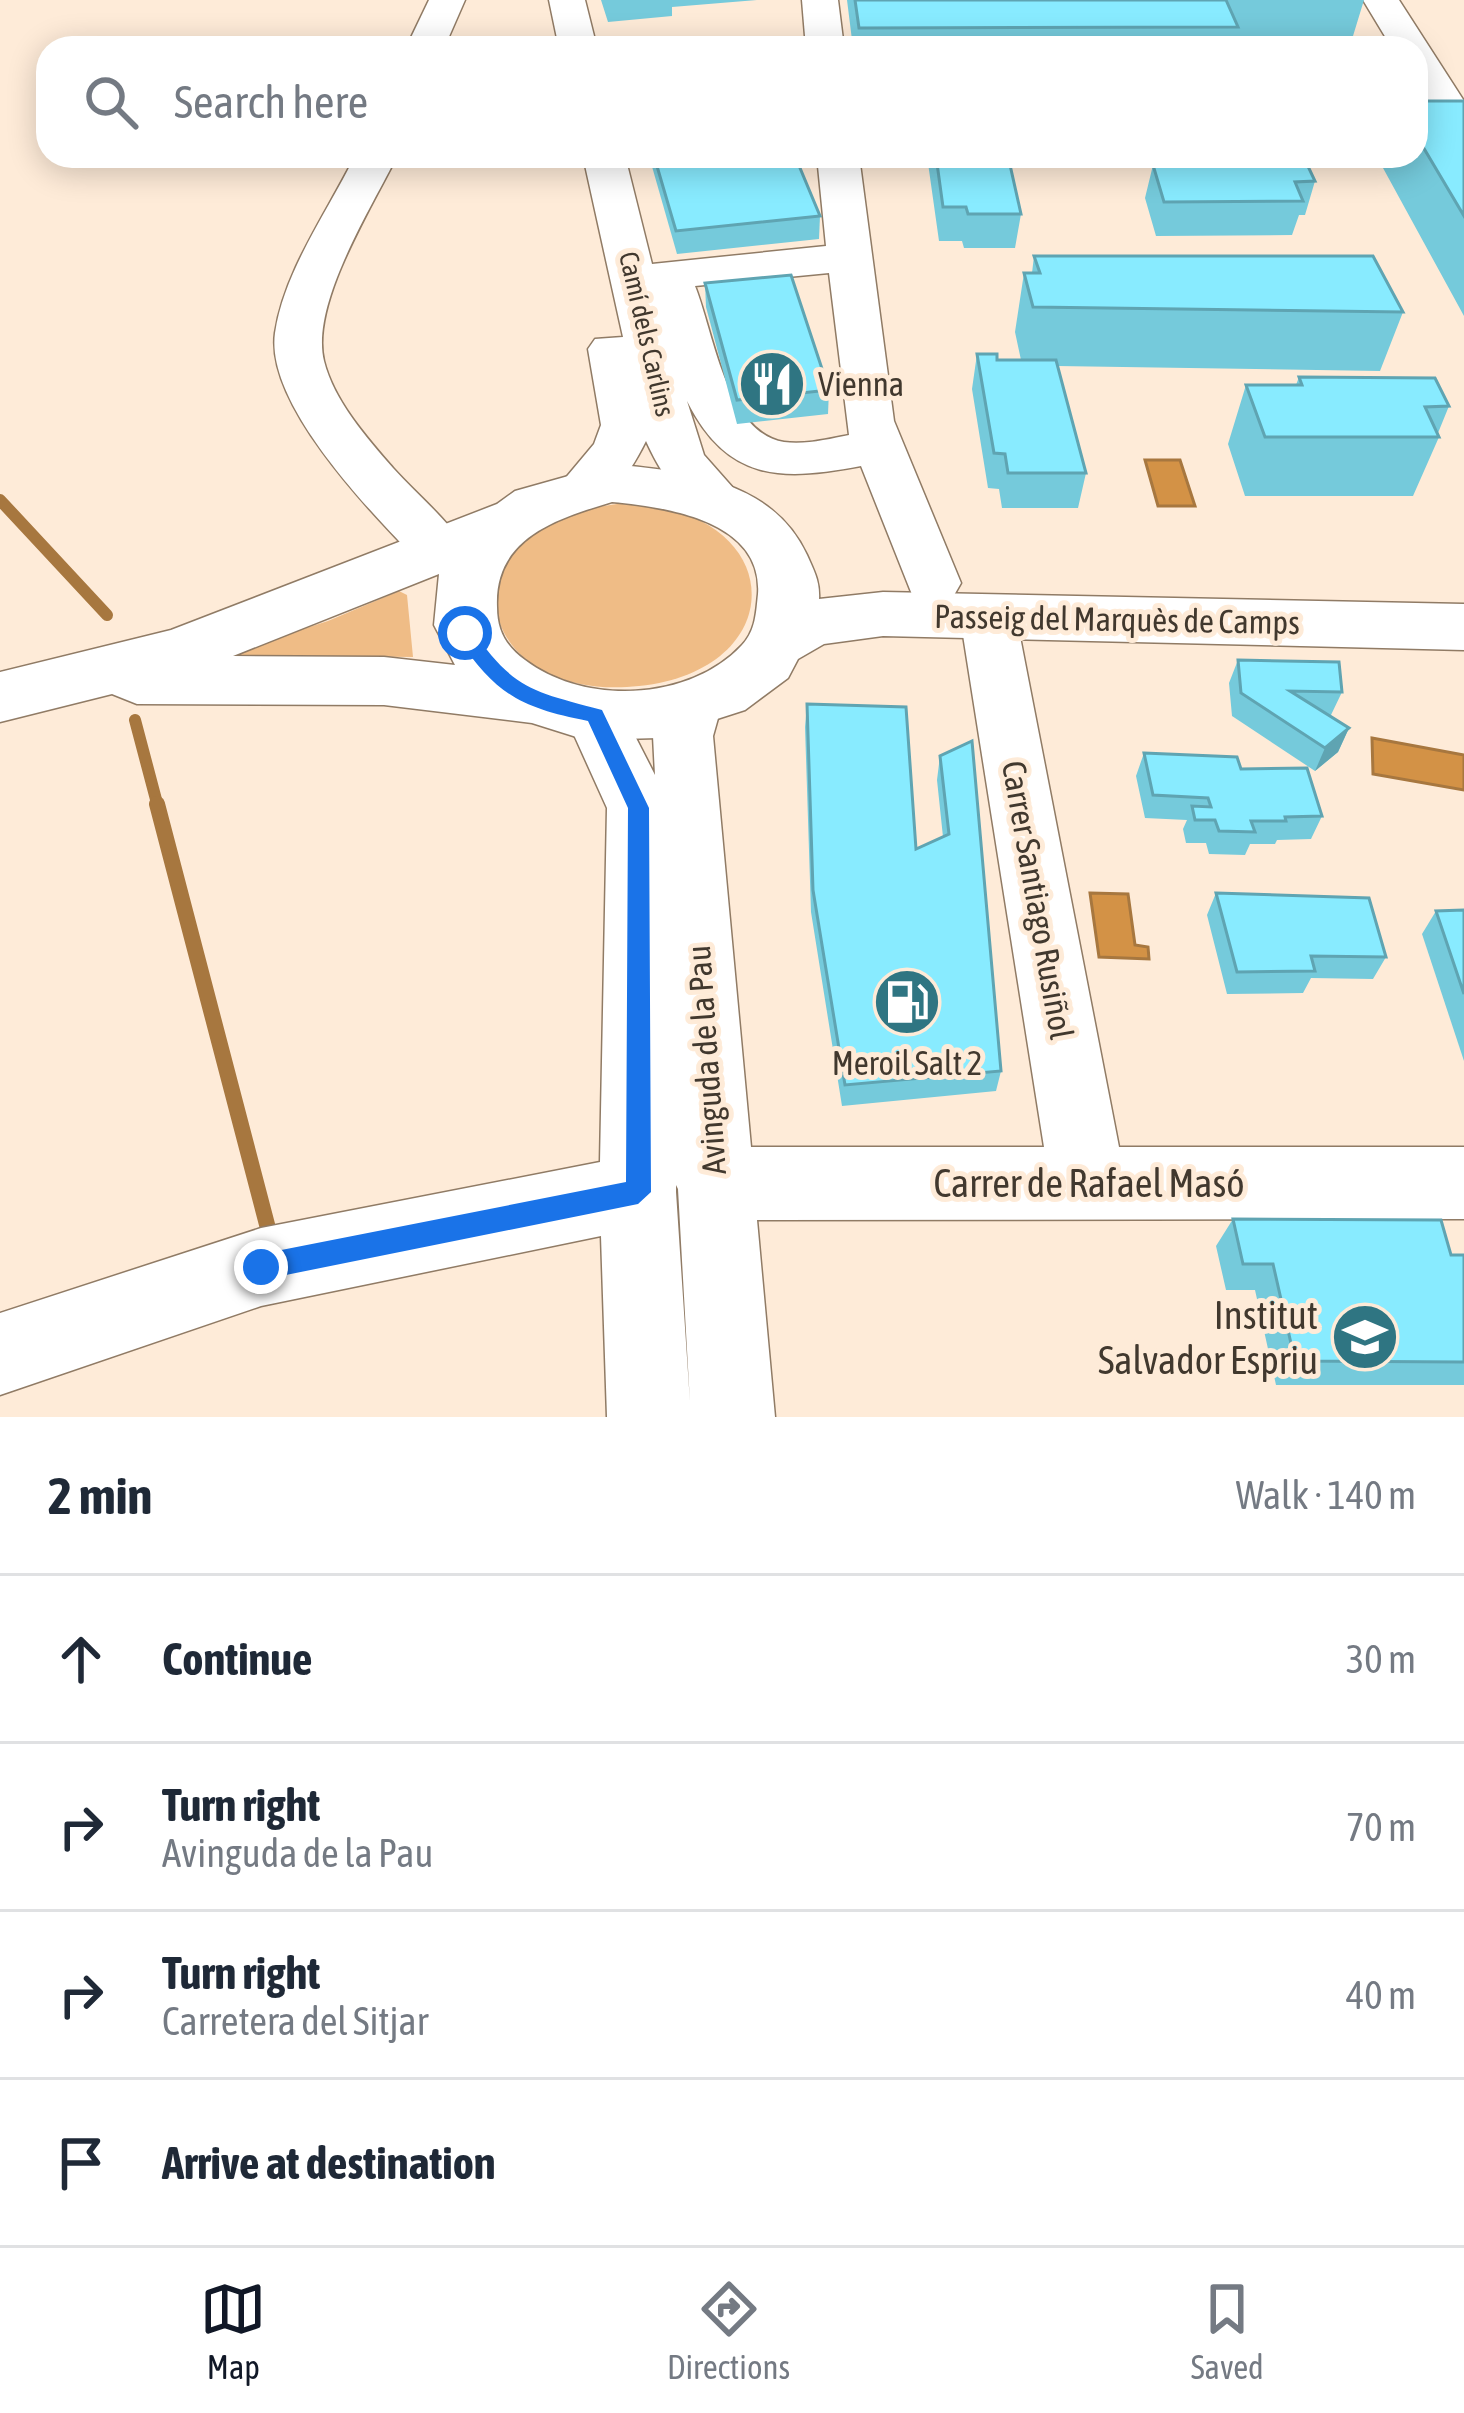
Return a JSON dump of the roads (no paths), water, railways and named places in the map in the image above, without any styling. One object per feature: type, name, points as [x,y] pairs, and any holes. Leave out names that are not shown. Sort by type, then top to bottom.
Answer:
[{"type":"main road","points":[[0,697],[86,681],[351,589],[545,499],[584,487],[652,483],[716,498],[757,524],[784,559],[791,601],[776,643],[739,681],[692,704],[639,715],[384,681],[86,681]]},
{"type":"main road","points":[[512,518],[493,534],[467,570],[460,612],[465,633],[490,671],[565,708]]},
{"type":"main road","name":"Passeig del Marquès de Camps","points":[[784,559],[831,574],[933,583],[1464,599]]},
{"type":"main road","name":"Passeig del Marquès de Camps","points":[[776,643],[809,623],[849,616],[1464,627]]},
{"type":"street","points":[[431,36],[448,0]]},
{"type":"street","points":[[535,0],[543,36]]},
{"type":"street","points":[[567,0],[575,36]]},
{"type":"street","points":[[820,0],[824,36]]},
{"type":"street","points":[[1382,0],[1403,36]]},
{"type":"street","points":[[1428,78],[1464,133]]},
{"type":"street","points":[[370,168],[311,296],[296,340],[310,383],[354,461],[439,550]]},
{"type":"street","name":"Camí dels Carlins","points":[[571,168],[626,430],[622,450],[584,487]]},
{"type":"street","name":"Camí dels Carlins","points":[[609,168],[652,277],[671,439],[682,464],[716,498]]},
{"type":"street","points":[[839,168],[869,421],[933,583]]},
{"type":"street","points":[[850,257],[652,277],[705,392],[738,439],[778,459],[879,446]]},
{"type":"street","name":"Carrer Santiago Rusiñol","points":[[988,616],[1088,1183]]},
{"type":"street","name":"Avinguda de la Pau","points":[[649,1417],[676,1188],[683,736],[692,704]]},
{"type":"street","name":"Avinguda de la Pau","points":[[565,708],[639,808],[676,1188],[733,1417]]},
{"type":"street","name":"Carrer de Rafael Masó","points":[[0,1354],[261,1267],[676,1188],[1464,1183]]},
{"type":"waterway","points":[[0,500],[107,615]]},
{"type":"waterway","points":[[135,720],[158,807]]},
{"type":"waterway","points":[[157,804],[270,1236]]},
{"type":"place","name":"Vienna","points":[[772,384]]},
{"type":"place","name":"Meroil Salt 2","points":[[907,1002]]},
{"type":"place","name":"Institut Salvador Espriu","points":[[1365,1337]]}]
